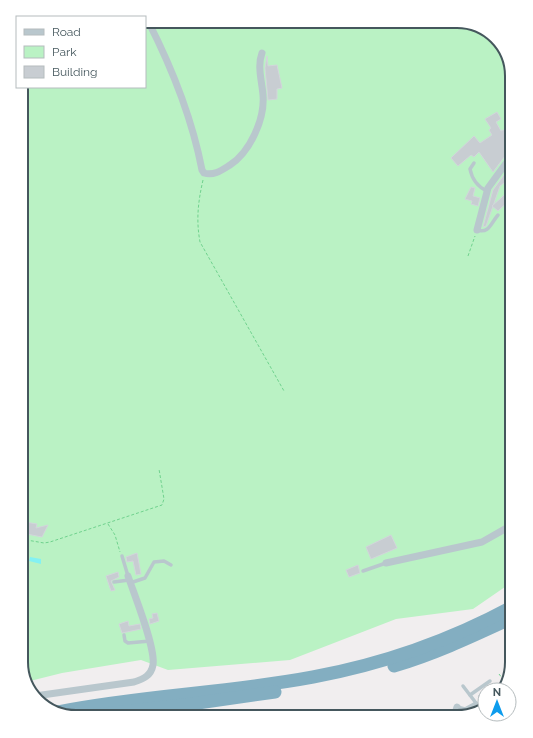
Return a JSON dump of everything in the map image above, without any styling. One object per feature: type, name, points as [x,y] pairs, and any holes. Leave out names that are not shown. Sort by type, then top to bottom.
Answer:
[{"type":"highway","points":[[72,710],[140,699],[278,683],[342,671],[425,647],[505,610]]},
{"type":"highway","points":[[139,710],[280,691],[361,676],[419,659],[461,642],[505,621]]},
{"type":"street","points":[[151,28],[178,89],[197,145],[202,170],[204,173],[213,174],[233,163],[243,155],[252,140],[263,104],[260,71],[262,53]]},
{"type":"street","points":[[477,230],[487,190],[492,180],[505,164]]},
{"type":"street","points":[[386,563],[482,542],[505,529]]},
{"type":"street","points":[[41,695],[134,682],[144,679],[150,673],[153,664],[150,641],[129,580]]},
{"type":"street","points":[[456,710],[457,706]]},
{"type":"lane","points":[[474,163],[470,170],[472,175],[480,188],[487,190]]},
{"type":"lane","points":[[477,230],[487,230],[498,215]]},
{"type":"lane","points":[[122,556],[129,580]]},
{"type":"lane","points":[[114,582],[145,578],[154,562],[164,561],[171,565]]},
{"type":"lane","points":[[363,571],[386,563]]},
{"type":"lane","points":[[124,635],[125,641],[128,643],[150,641]]},
{"type":"lane","points":[[470,695],[490,680]]},
{"type":"lane","points":[[463,686],[476,702],[469,708]]},
{"type":"lane","points":[[457,706],[467,709]]},
{"type":"path","points":[[204,173],[197,213],[197,225],[200,242],[284,391]]},
{"type":"path","points":[[468,256],[477,230]]},
{"type":"path","points":[[28,540],[44,543],[50,542],[162,504],[164,499],[159,469]]},
{"type":"path","points":[[107,523],[115,535],[122,556]]},
{"type":"path","points":[[499,674],[502,678]]},
{"type":"green space","points":[[146,28],[460,28],[481,34],[491,42],[499,52],[505,69],[505,587],[473,609],[396,619],[290,660],[168,670],[141,660],[62,673],[32,681],[28,669],[28,88],[146,88]]},
{"type":"water","points":[[30,557],[41,559],[41,564],[29,561]]},
{"type":"building","points":[[267,56],[268,66],[277,65],[282,88],[277,89],[277,99],[268,100],[265,68]]},
{"type":"building","points":[[497,112],[501,119],[496,122],[501,131],[505,129],[505,156],[493,172],[479,152],[474,157],[471,155],[458,166],[451,158],[474,136],[480,143],[492,135],[489,130],[491,128],[485,119]]},
{"type":"building","points":[[505,174],[505,182],[500,186],[486,226],[483,227],[493,190]]},
{"type":"building","points":[[471,187],[475,188],[473,196],[480,198],[478,206],[471,204],[472,201],[465,199]]},
{"type":"building","points":[[505,194],[505,204],[498,211],[492,206]]},
{"type":"building","points":[[28,522],[37,524],[36,528],[48,525],[42,537],[28,534]]},
{"type":"building","points":[[391,535],[397,548],[371,559],[366,547]]},
{"type":"building","points":[[137,553],[141,574],[136,575],[133,561],[127,562],[126,557]]},
{"type":"building","points":[[358,565],[360,573],[349,577],[346,570]]},
{"type":"building","points":[[118,572],[119,577],[111,581],[115,590],[111,591],[106,576]]},
{"type":"building","points":[[157,613],[159,621],[150,624],[149,619],[153,618],[152,614]]},
{"type":"building","points":[[128,621],[129,626],[140,624],[141,629],[122,633],[119,624]]}]
